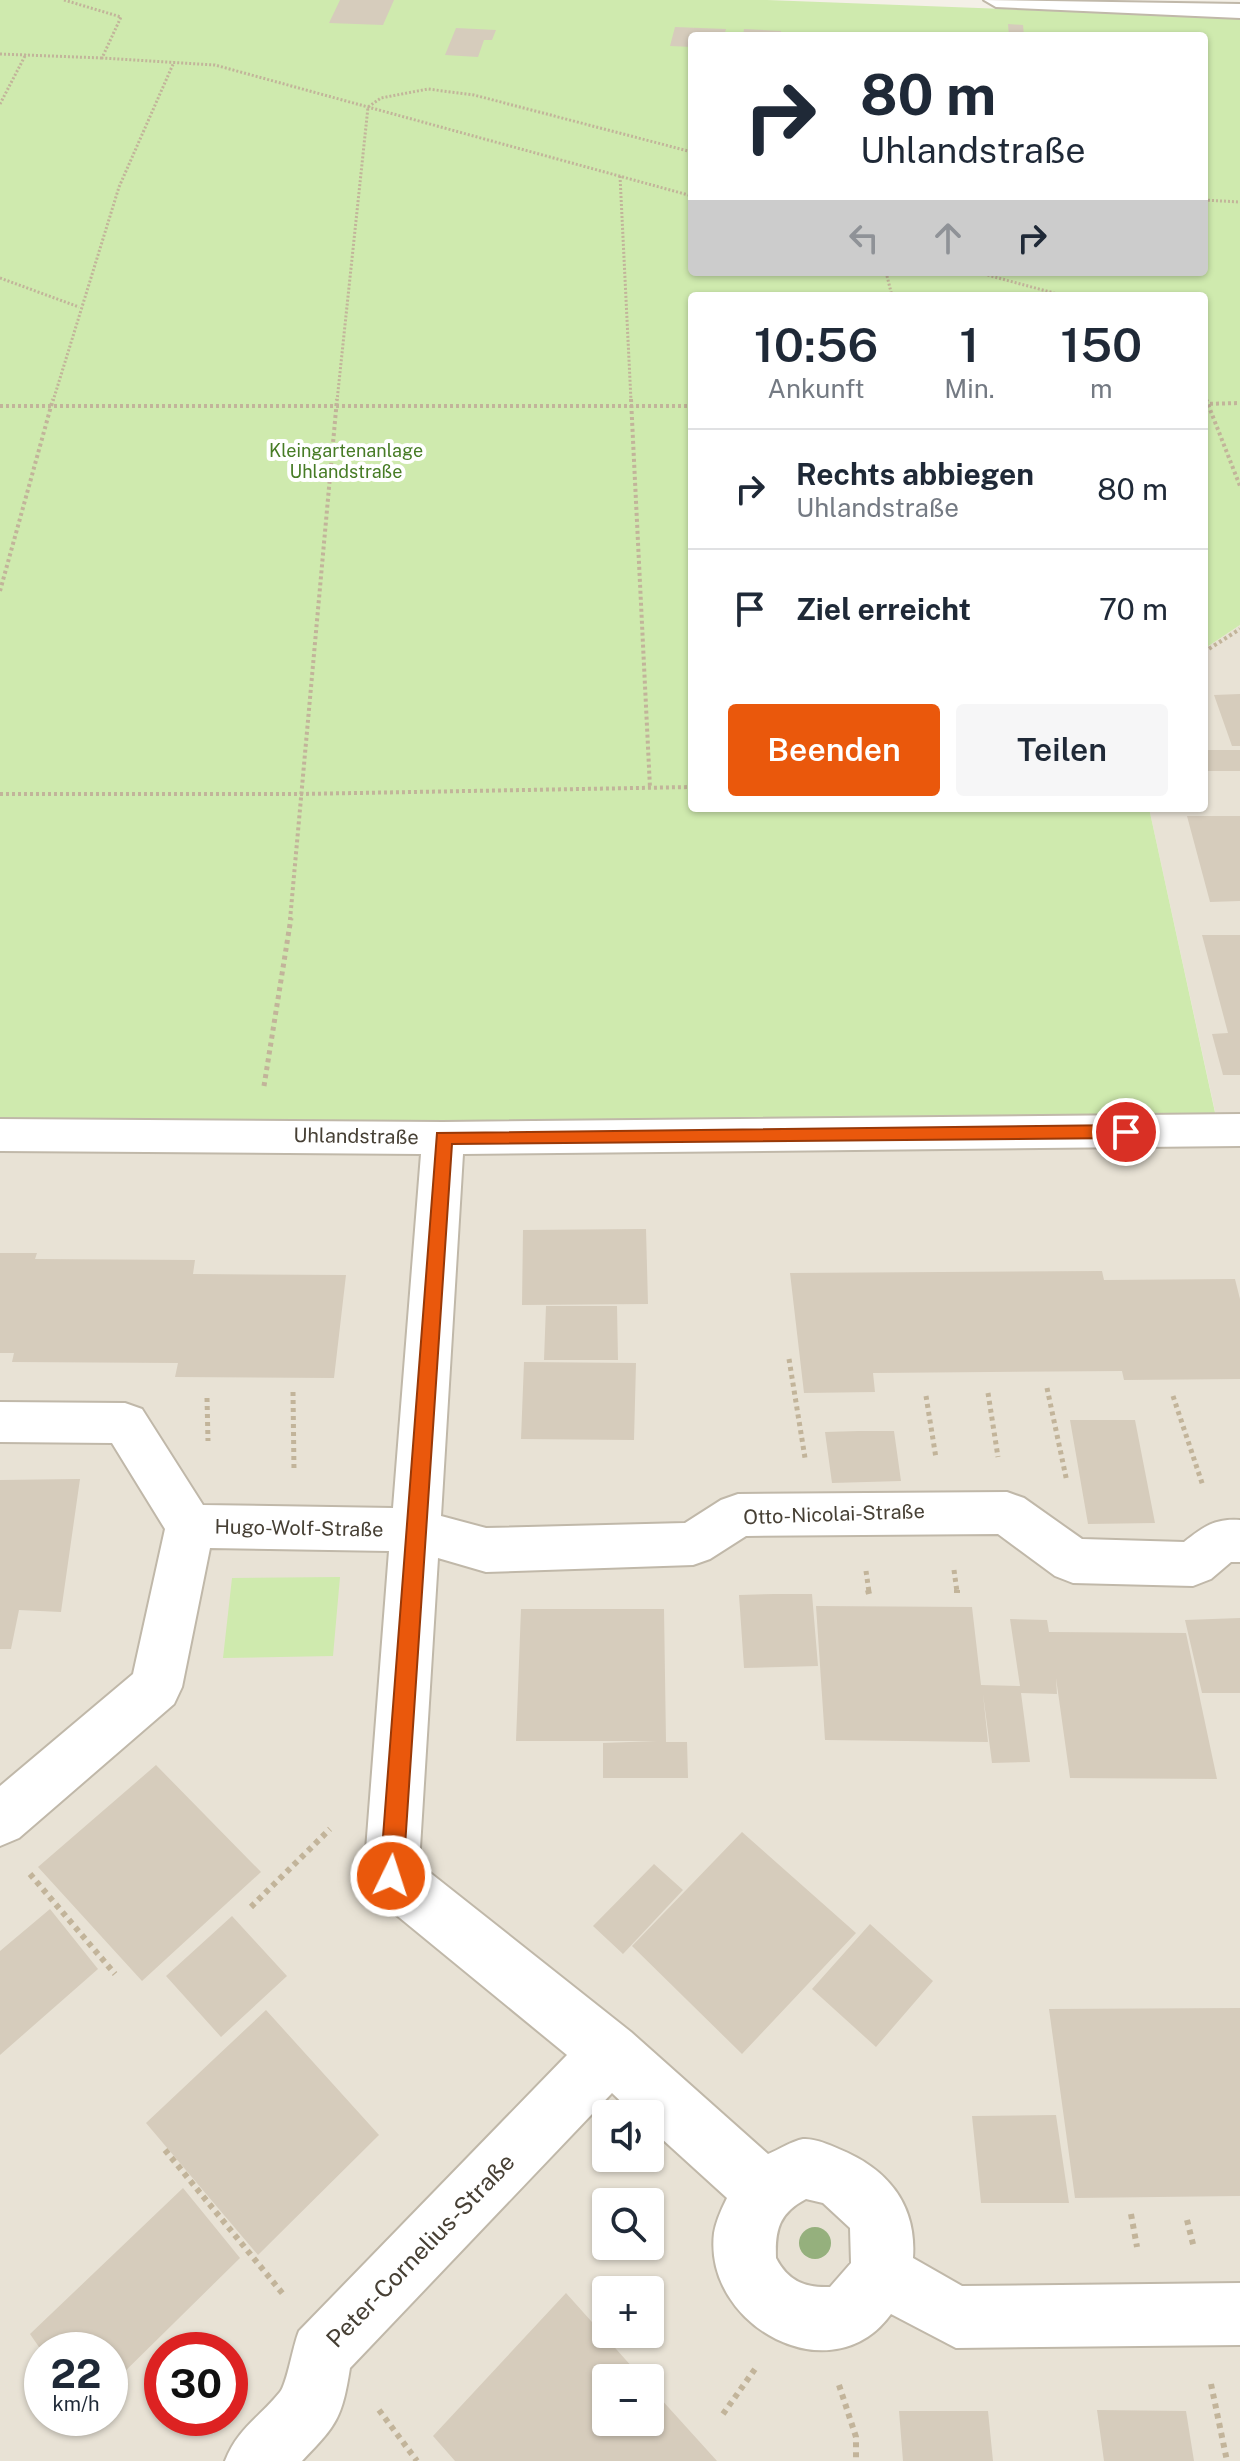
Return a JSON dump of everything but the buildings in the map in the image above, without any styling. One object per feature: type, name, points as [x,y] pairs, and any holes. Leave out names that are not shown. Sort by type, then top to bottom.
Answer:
[{"type":"street","points":[[996,0],[1240,11]]},
{"type":"street","name":"Uhlandstraße","points":[[0,1135],[259,1134],[443,1138],[1240,1130]]},
{"type":"street","points":[[443,1138],[391,1876],[610,2053],[762,2189]]},
{"type":"street","name":"Hugo-Wolf-Straße","points":[[0,1422],[125,1423],[190,1526],[414,1530]]},
{"type":"street","name":"Otto-Nicolai-Straße","points":[[414,1530],[486,1550],[693,1544],[738,1515],[1007,1513],[1073,1561],[1193,1564],[1231,1540]]},
{"type":"street","points":[[10,1841],[156,1687],[190,1526]]},
{"type":"street","name":"Peter-Cornelius-Straße","points":[[257,2461],[312,2405],[321,2353],[610,2053]]},
{"type":"street","points":[[803,2169],[827,2171],[849,2181],[867,2198],[879,2221],[884,2247],[880,2273],[870,2292],[856,2306],[838,2317],[818,2320],[794,2316],[772,2303],[755,2283],[745,2260],[744,2234],[749,2210],[762,2189],[781,2175],[803,2169]]},
{"type":"street","points":[[880,2273],[956,2317],[1218,2314]]},
{"type":"path","points":[[64,0],[121,17],[102,58]]},
{"type":"path","points":[[0,54],[215,65],[688,195]]},
{"type":"path","points":[[0,104],[26,54]]},
{"type":"path","points":[[0,591],[54,406],[79,307],[119,187],[174,62]]},
{"type":"path","points":[[259,1134],[264,1085],[274,1038],[301,794],[335,408],[368,107],[381,98],[428,89],[474,95],[688,151]]},
{"type":"path","points":[[620,176],[628,406],[650,788]]},
{"type":"path","points":[[1208,200],[1240,202]]},
{"type":"path","points":[[991,276],[1050,292]]},
{"type":"path","points":[[0,278],[79,307]]},
{"type":"path","points":[[1208,404],[1240,403]]},
{"type":"path","points":[[0,406],[688,406]]},
{"type":"path","points":[[1208,409],[1240,486]]},
{"type":"path","points":[[1208,649],[1240,629]]},
{"type":"path","points":[[0,794],[301,794],[688,787]]},
{"type":"path","points":[[789,1359],[814,1514]]},
{"type":"path","points":[[1047,1388],[1083,1562]]},
{"type":"path","points":[[293,1392],[295,1528]]},
{"type":"path","points":[[1173,1396],[1231,1540]]},
{"type":"path","points":[[251,1907],[399,1760]]},
{"type":"path","points":[[10,1841],[115,1974]]},
{"type":"path","points":[[165,2150],[326,2348]]},
{"type":"path","points":[[1218,2314],[1227,2461]]},
{"type":"path","points":[[818,2320],[856,2437],[856,2461]]},
{"type":"shaded area","points":[[1240,625],[1240,2461],[0,2461],[0,1135],[1219,1130],[1150,812],[1208,812],[1208,646]]},
{"type":"green space","name":"Kleingartenanlage Uhlandstraße","points":[[0,0],[767,0],[1240,18],[1240,625],[1208,646],[1208,292],[688,292],[688,812],[1150,812],[1219,1131],[0,1135]]},
{"type":"green space","points":[[340,1577],[333,1656],[223,1658],[232,1578]]},
{"type":"route","points":[[391,1876],[443,1138],[1126,1132]]}]
